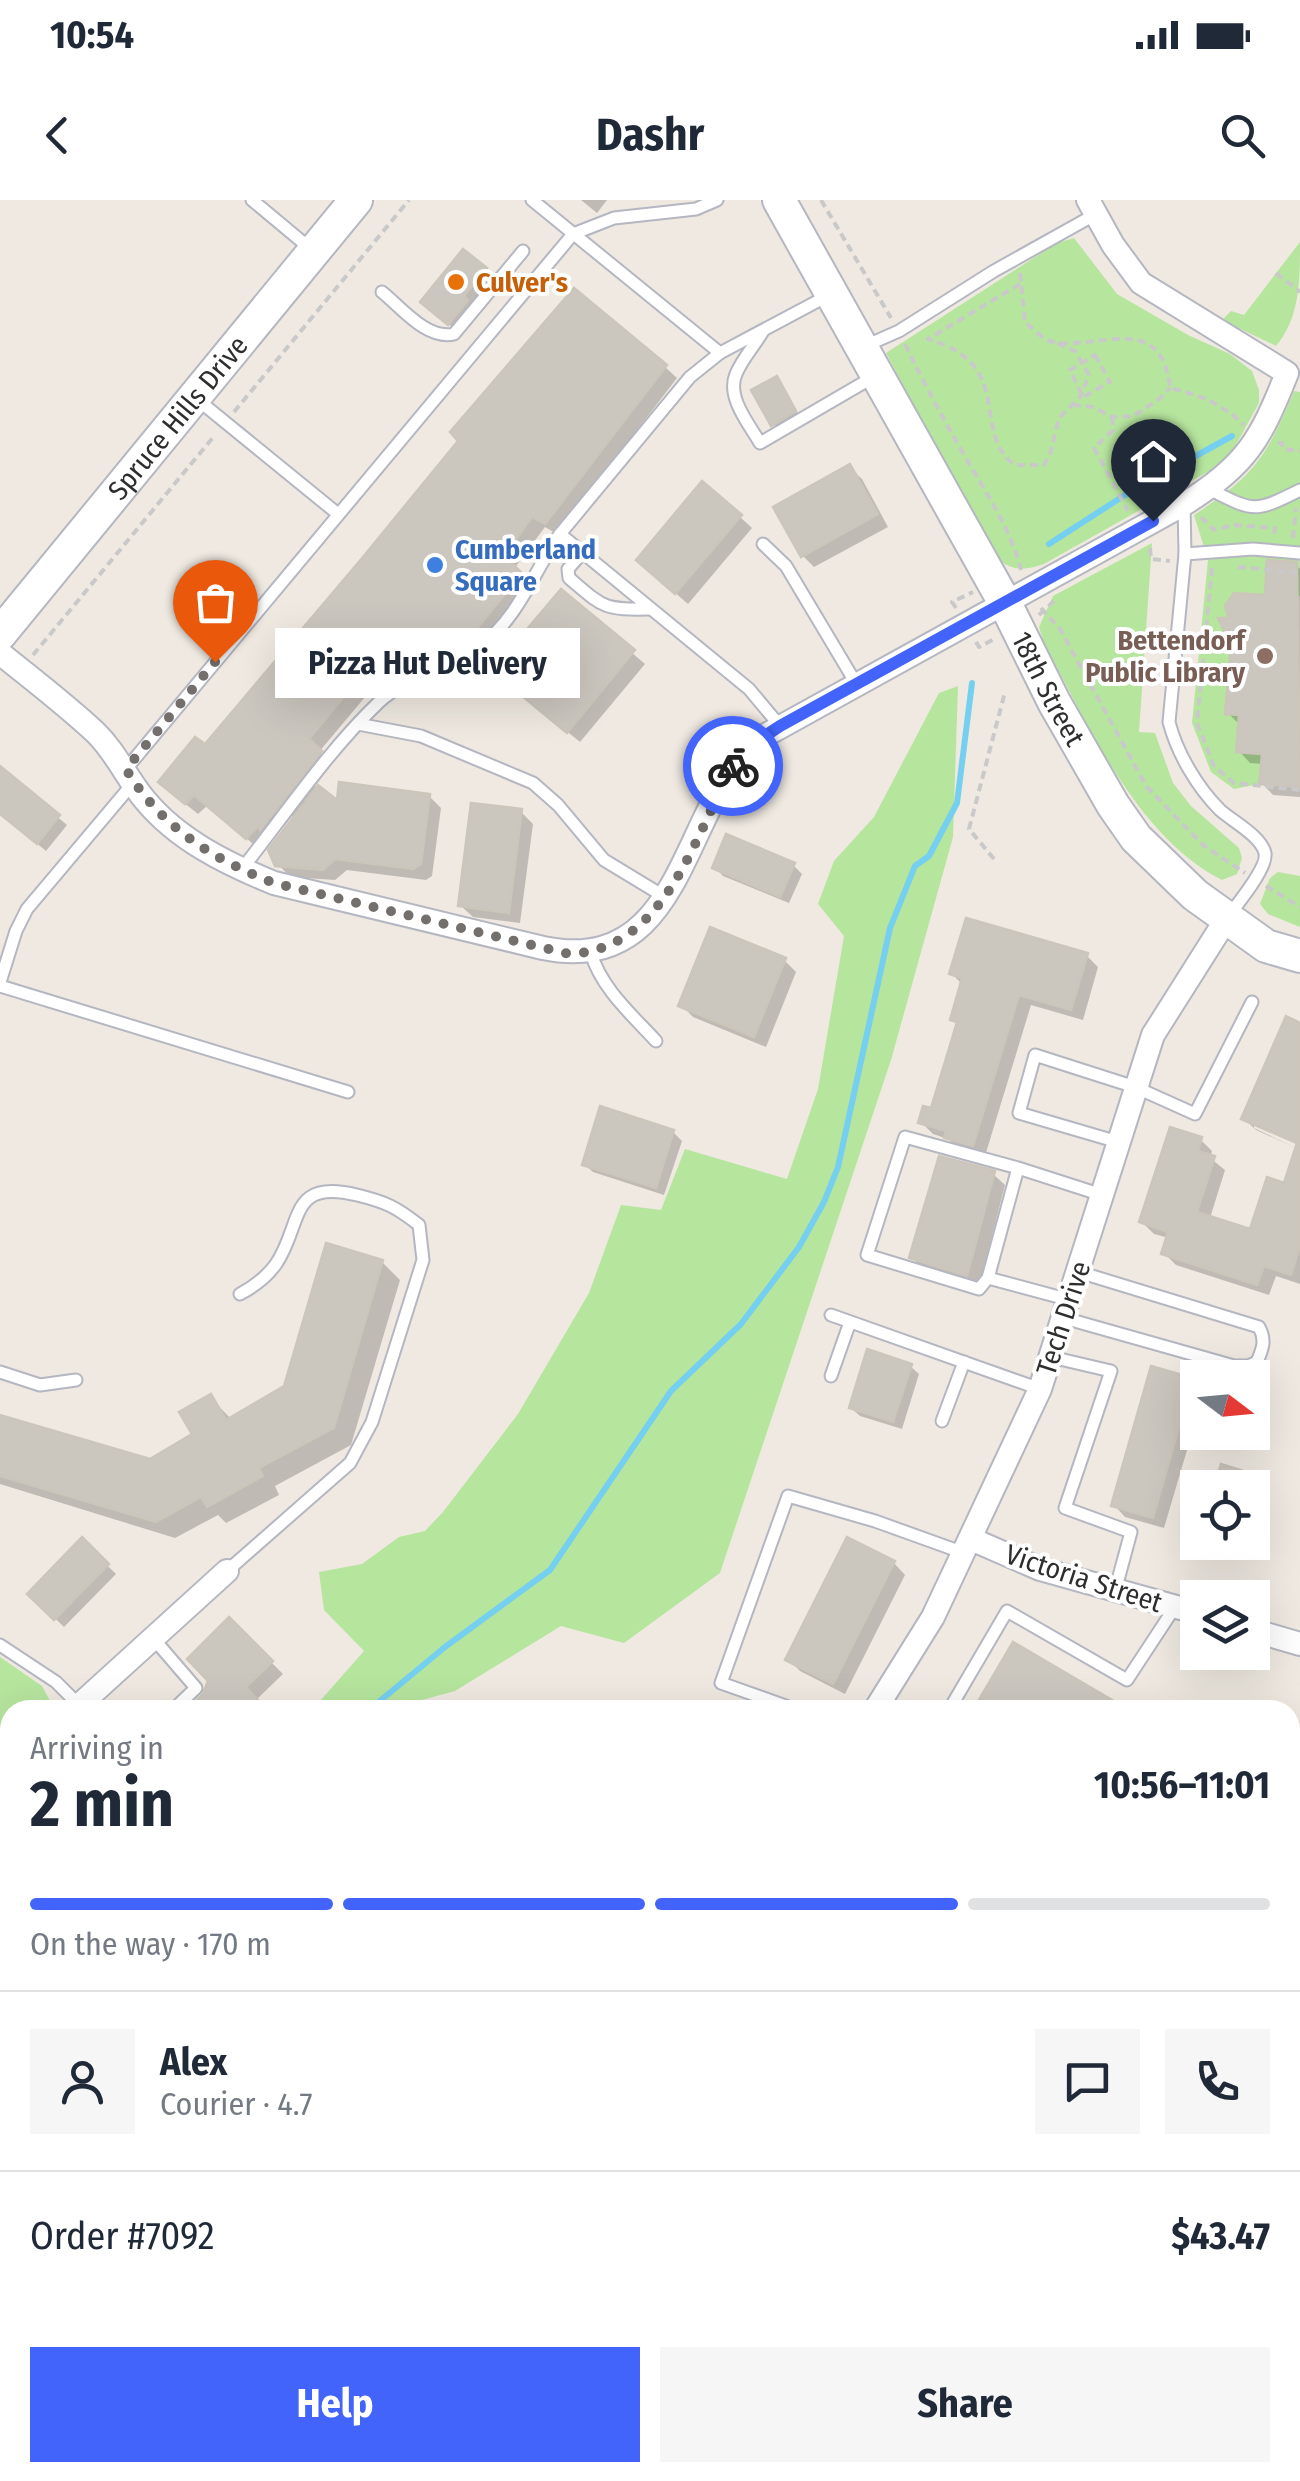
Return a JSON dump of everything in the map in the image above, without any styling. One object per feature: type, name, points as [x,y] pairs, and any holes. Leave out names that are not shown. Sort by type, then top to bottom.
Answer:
[{"type":"street","name":"Spruce Hills Drive","points":[[0,634],[356,200]]},
{"type":"street","name":"18th Street","points":[[779,200],[869,362],[1020,584],[1054,702],[1120,816],[1136,838],[1195,895],[1266,946],[1300,956]]},
{"type":"street","points":[[0,654],[97,734],[145,800],[189,839],[241,870],[274,883],[542,948],[569,954],[591,953],[642,926],[665,897],[734,765],[756,742],[1020,584],[1184,504],[1230,473],[1260,436],[1287,373],[1140,283],[1112,246],[1092,207]]},
{"type":"street","name":"Tech Drive","points":[[881,1700],[933,1616],[1040,1389],[1153,1035],[1228,918]]},
{"type":"street","name":"Victoria Street","points":[[967,1546],[1180,1608]]},
{"type":"street","points":[[85,1700],[227,1572]]},
{"type":"street","points":[[1270,1635],[1300,1644]]},
{"type":"lane","points":[[252,200],[315,252]]},
{"type":"lane","points":[[532,200],[720,354]]},
{"type":"lane","points":[[348,1092],[0,984],[16,931],[27,909],[338,514],[573,234],[614,218],[717,200]]},
{"type":"lane","points":[[763,331],[736,374],[734,388],[736,401],[760,443],[869,362],[898,332],[1019,258],[1092,207]]},
{"type":"lane","points":[[382,292],[432,333],[454,334],[524,251]]},
{"type":"lane","points":[[241,870],[383,698],[476,650],[494,636],[528,589],[560,534],[690,376],[720,354],[831,294]]},
{"type":"lane","points":[[196,398],[338,514]]},
{"type":"lane","points":[[1208,488],[1246,508],[1272,504],[1300,490]]},
{"type":"lane","points":[[1184,504],[1184,554],[1169,722],[1176,748],[1217,807],[1265,853],[1263,866],[1228,918]]},
{"type":"lane","points":[[560,534],[749,688],[780,726]]},
{"type":"lane","points":[[763,544],[786,566],[857,685]]},
{"type":"lane","points":[[1184,554],[1253,549],[1300,553]]},
{"type":"lane","points":[[582,552],[568,570],[568,578],[602,606],[614,610],[648,608]]},
{"type":"lane","points":[[358,724],[421,736],[533,782],[558,805],[604,860],[665,897]]},
{"type":"lane","points":[[591,953],[595,966],[618,1000],[656,1041]]},
{"type":"lane","points":[[1118,1142],[1019,1114],[1035,1055],[1135,1087],[1195,1114],[1252,1002]]},
{"type":"lane","points":[[1018,1168],[988,1278],[979,1289],[867,1255],[906,1137],[1018,1168],[1102,1196]]},
{"type":"lane","points":[[227,1572],[350,1463],[372,1422],[423,1260],[419,1226],[393,1204],[336,1190],[313,1193],[299,1208],[278,1262],[260,1284],[240,1294]]},
{"type":"lane","points":[[988,1278],[1234,1366],[1258,1362],[1264,1337],[1258,1327],[1079,1272]]},
{"type":"lane","points":[[831,1315],[1040,1389]]},
{"type":"lane","points":[[831,1376],[850,1322]]},
{"type":"lane","points":[[1051,1357],[1111,1371],[1065,1508],[1131,1532],[1115,1590]]},
{"type":"lane","points":[[942,1421],[964,1362]]},
{"type":"lane","points":[[0,1372],[40,1385],[76,1380]]},
{"type":"lane","points":[[769,1700],[721,1683],[788,1496],[967,1546]]},
{"type":"lane","points":[[955,1700],[1007,1611],[1128,1680],[1180,1617]]},
{"type":"lane","points":[[153,1638],[196,1688],[183,1700]]},
{"type":"lane","points":[[0,1645],[56,1682],[70,1700]]},
{"type":"path","points":[[20,670],[409,200]]},
{"type":"path","points":[[822,200],[1005,526],[1020,584],[1060,629],[1146,786],[1203,845],[1300,907]]},
{"type":"path","points":[[1019,258],[1025,322],[1039,334],[1075,351],[1089,375],[1082,394],[1059,418],[1044,465],[1015,465],[998,446],[982,375],[961,353],[928,339],[1020,284]]},
{"type":"path","points":[[1276,273],[1300,292]]},
{"type":"path","points":[[1056,343],[1138,340],[1160,355],[1170,388]]},
{"type":"path","points":[[1095,355],[1110,382],[1083,397],[1082,394],[1070,370],[1095,355]]},
{"type":"path","points":[[1073,405],[1093,407],[1112,418],[1124,417],[1150,406],[1170,388]]},
{"type":"path","points":[[1170,388],[1204,396],[1228,409],[1246,427]]},
{"type":"path","points":[[1124,417],[1094,448],[1131,516]]},
{"type":"path","points":[[1112,418],[1113,430]]},
{"type":"path","points":[[1217,500],[1240,504],[1233,526],[1214,530],[1200,516],[1217,500]]},
{"type":"path","points":[[1212,564],[1197,722],[1202,737],[1214,766],[1234,784],[1300,790]]},
{"type":"path","points":[[1231,566],[1300,573]]},
{"type":"path","points":[[994,859],[969,829],[1005,692]]},
{"type":"green space","points":[[1074,238],[1117,294],[1230,354],[1252,371],[1259,403],[1227,461],[1044,564],[1019,568],[995,558],[886,353],[1057,243]]},
{"type":"green space","points":[[1300,242],[1294,311],[1276,346],[1226,322],[1224,318],[1231,311],[1244,315]]},
{"type":"green space","points":[[1294,391],[1300,392],[1300,596],[1235,594],[1225,714],[1239,715],[1236,752],[1262,754],[1259,784],[1234,789],[1211,772],[1192,723],[1208,560],[1194,515],[1231,488],[1256,463]]},
{"type":"green space","points":[[1152,543],[1139,732],[1155,733],[1173,783],[1191,806],[1239,848],[1242,858],[1237,874],[1222,880],[1192,861],[1140,807],[1097,742],[1039,627],[1053,596]]},
{"type":"green space","points":[[958,686],[953,837],[891,1060],[720,1573],[624,1643],[561,1626],[455,1691],[422,1700],[321,1700],[364,1651],[324,1610],[319,1572],[362,1564],[399,1537],[425,1531],[443,1512],[518,1414],[589,1293],[621,1205],[661,1210],[685,1149],[787,1179],[818,1089],[844,936],[818,904],[834,861],[874,817],[939,693]]},
{"type":"green space","points":[[1278,872],[1300,876],[1300,927],[1268,914],[1260,904],[1270,878]]},
{"type":"green space","points":[[0,1657],[42,1686],[49,1700],[0,1700]]},
{"type":"building","name":"Culver's","points":[[463,249],[487,268],[464,296],[468,300],[448,325],[420,302]]},
{"type":"building","name":"Cumberland Square","points":[[574,288],[667,365],[545,524],[532,517],[504,556],[522,573],[462,647],[446,655],[429,644],[411,671],[383,650],[309,739],[322,751],[260,830],[258,826],[246,839],[194,795],[185,804],[158,782],[195,737],[205,744],[363,557],[458,441],[450,432]]},
{"type":"building","points":[[777,376],[796,411],[771,426],[751,390]]},
{"type":"building","points":[[850,464],[878,514],[801,557],[773,507]]},
{"type":"building","points":[[702,481],[742,515],[675,594],[636,560]]},
{"type":"building","name":"Bettendorf Public Library","points":[[1267,560],[1297,562],[1300,787],[1259,784],[1262,754],[1236,752],[1239,715],[1225,714],[1231,645],[1218,618],[1229,618],[1225,606],[1234,593],[1265,595]]},
{"type":"building","points":[[561,589],[635,650],[567,733],[521,695],[535,678],[506,654]]},
{"type":"building","points":[[0,766],[60,815],[37,844],[0,814]]},
{"type":"building","points":[[339,782],[430,794],[421,864],[413,869],[335,859],[323,870],[275,866],[268,850],[318,785],[337,800]]},
{"type":"building","points":[[471,803],[522,809],[509,913],[458,906]]},
{"type":"building","points":[[726,834],[795,863],[780,897],[712,868]]},
{"type":"building","points":[[966,918],[1088,953],[1071,1010],[1019,995],[973,1146],[944,1138],[946,1131],[918,1123],[923,1106],[931,1108],[957,1022],[950,1020],[962,978],[949,974]]},
{"type":"building","points":[[710,927],[786,958],[754,1037],[678,1006]]},
{"type":"building","points":[[1286,1016],[1300,1023],[1300,1246],[1291,1275],[1264,1266],[1257,1285],[1161,1254],[1168,1232],[1139,1222],[1170,1127],[1202,1137],[1198,1151],[1215,1156],[1197,1212],[1250,1229],[1267,1177],[1284,1183],[1297,1143],[1241,1119]]},
{"type":"building","points":[[600,1106],[674,1130],[656,1188],[582,1165]]},
{"type":"building","points":[[939,1156],[995,1171],[967,1276],[909,1258]]},
{"type":"building","points":[[326,1243],[383,1260],[334,1428],[259,1468],[263,1476],[207,1507],[201,1497],[156,1522],[0,1476],[0,1415],[150,1459],[192,1434],[179,1412],[211,1394],[226,1420],[284,1386]]},
{"type":"building","points":[[867,1349],[912,1364],[893,1422],[849,1408]]},
{"type":"building","points":[[1151,1366],[1180,1374],[1180,1424],[1153,1518],[1111,1506]]},
{"type":"building","points":[[1221,1464],[1240,1470],[1219,1470]]},
{"type":"building","points":[[82,1537],[109,1564],[54,1620],[27,1594]]},
{"type":"building","points":[[847,1537],[895,1561],[833,1684],[785,1660]]},
{"type":"building","points":[[229,1617],[273,1661],[246,1687],[258,1700],[197,1700],[208,1681],[187,1659]]},
{"type":"building","points":[[1013,1642],[1112,1700],[979,1700]]},
{"type":"waterway","points":[[1049,544],[1125,495],[1232,436]]},
{"type":"waterway","points":[[381,1700],[445,1647],[550,1570],[671,1391],[741,1324],[799,1247],[838,1167],[890,928],[915,866],[929,856],[957,803],[972,683]]},
{"type":"way so far","points":[[215,662],[126,769],[145,800],[189,839],[210,854],[274,883],[569,954],[591,953],[618,941],[653,914],[678,876],[733,766]]},
{"type":"place","name":"Culver's","points":[[456,282]]},
{"type":"place","name":"Cumberland Square","points":[[435,565]]},
{"type":"place","name":"Bettendorf Public Library","points":[[1265,656]]},
{"type":"place","name":"Pizza Hut Delivery","points":[[215,662]]},
{"type":"route","points":[[733,766],[744,752],[780,726],[1153,521]]}]
